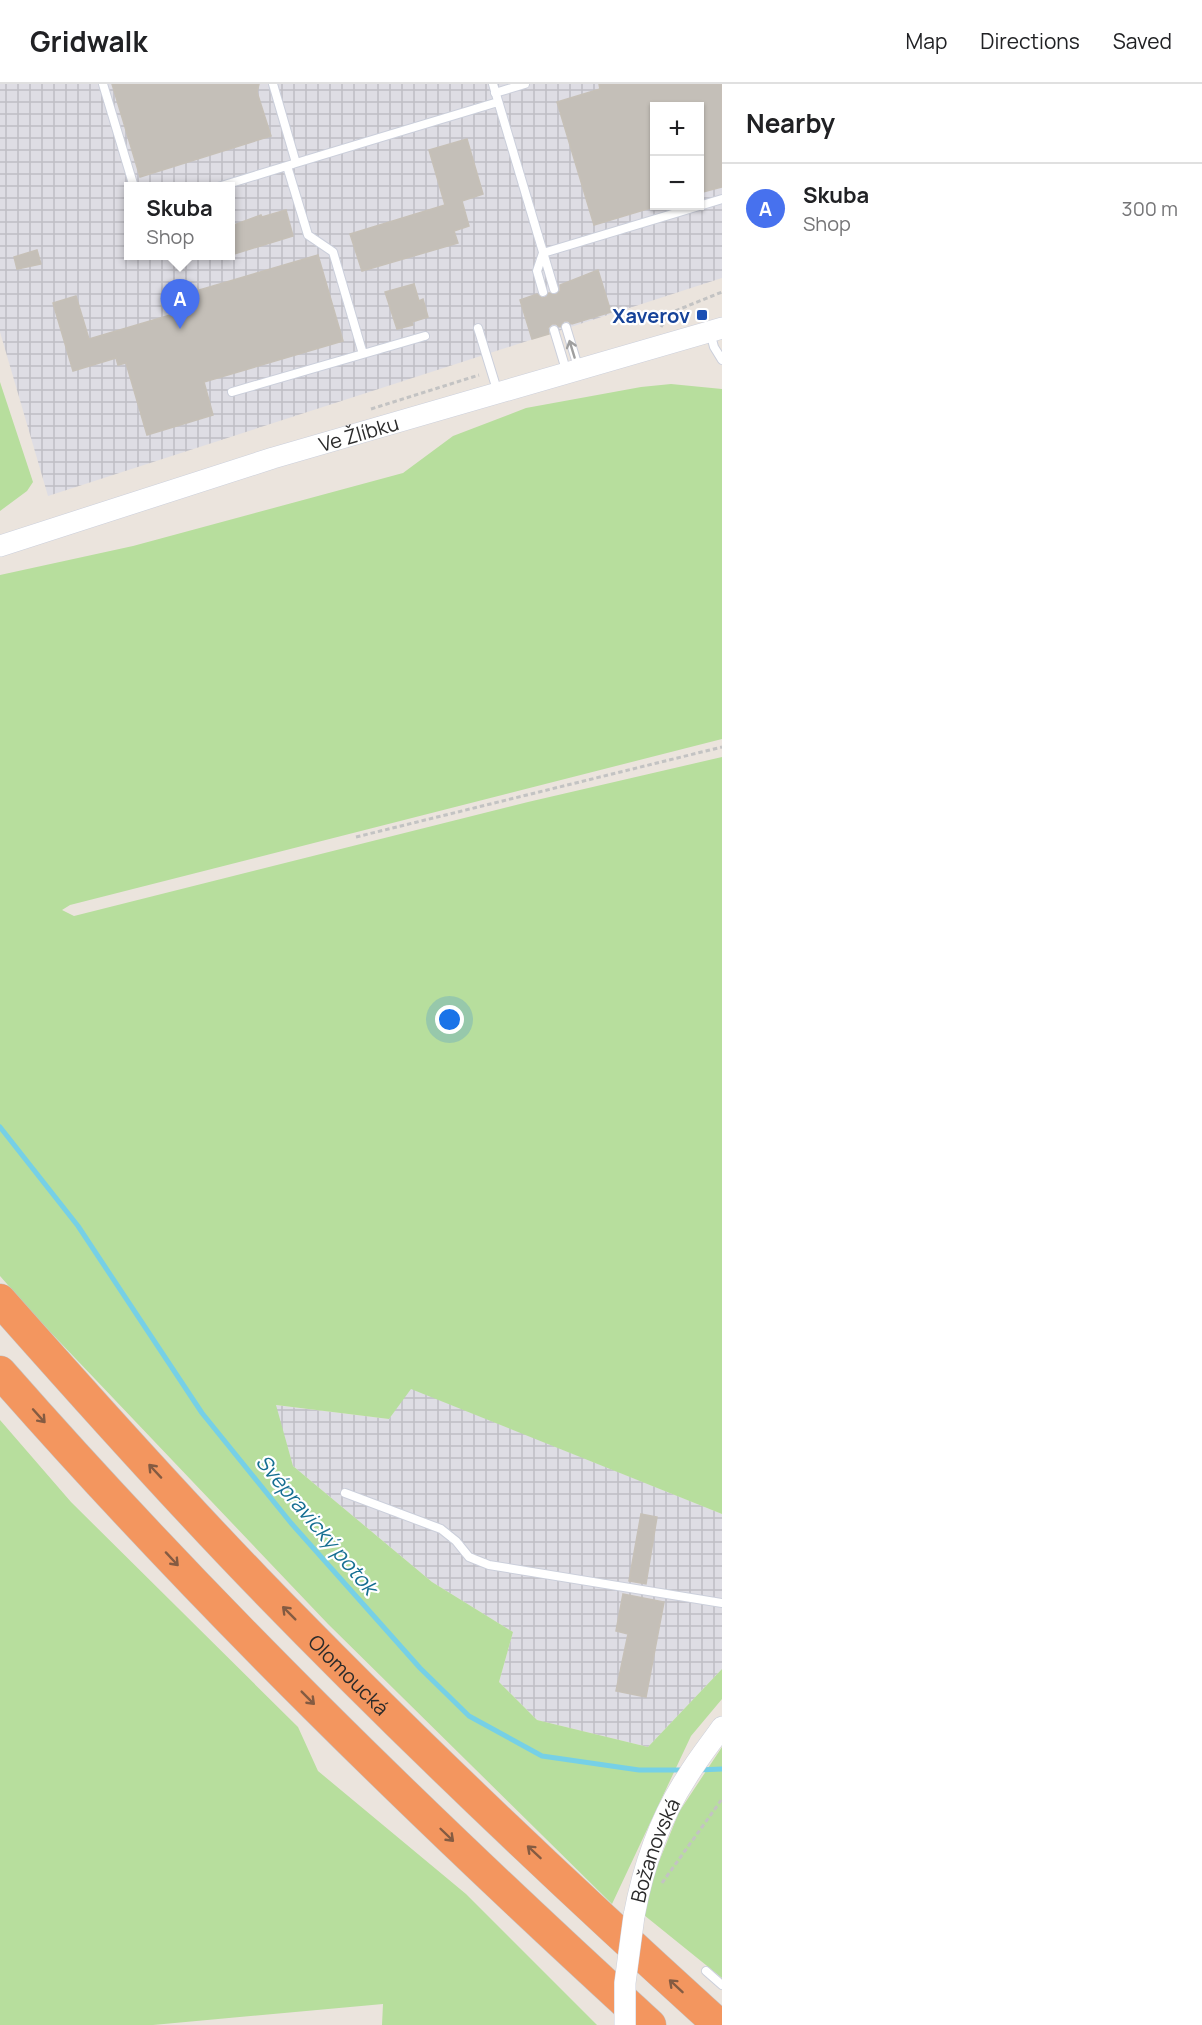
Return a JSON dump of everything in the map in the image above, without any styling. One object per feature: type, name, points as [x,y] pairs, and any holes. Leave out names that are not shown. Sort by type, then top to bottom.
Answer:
[{"type":"highway","name":"Olomoucká","points":[[0,1300],[256,1580],[446,1770],[719,2025]]},
{"type":"highway","points":[[0,1372],[42,1420],[227,1617],[414,1804],[537,1922],[650,2025]]},
{"type":"street","name":"Ve Žlíbku","points":[[0,546],[273,458],[716,330]]},
{"type":"street","name":"Božanovská","points":[[625,2025],[625,1983],[634,1916],[648,1859],[665,1817],[690,1771],[722,1727]]},
{"type":"lane","points":[[103,84],[133,182]]},
{"type":"lane","points":[[273,84],[308,235],[333,252],[363,354]]},
{"type":"lane","points":[[231,182],[292,164],[525,84]]},
{"type":"lane","points":[[495,93],[554,289]]},
{"type":"lane","points":[[543,252],[722,199]]},
{"type":"lane","points":[[543,252],[537,271],[543,292]]},
{"type":"lane","points":[[566,327],[573,372]]},
{"type":"lane","points":[[478,328],[498,394]]},
{"type":"lane","points":[[554,330],[573,372]]},
{"type":"lane","points":[[716,330],[714,347],[722,360]]},
{"type":"lane","points":[[232,392],[425,336]]},
{"type":"lane","points":[[345,1493],[441,1529],[470,1557],[489,1565],[722,1604]]},
{"type":"lane","points":[[706,1971],[722,1985]]},
{"type":"path","points":[[647,351],[670,313],[722,292]]},
{"type":"path","points":[[356,837],[722,747]]},
{"type":"path","points":[[662,1883],[722,1799]]},
{"type":"shaded area","points":[[0,84],[722,84],[722,278],[48,496],[0,332]]},
{"type":"shaded area","points":[[410,1388],[722,1514],[722,1669],[648,1747],[537,1720],[499,1682],[513,1632],[432,1582],[293,1466],[275,1405],[389,1419]]},
{"type":"green space","points":[[0,382],[33,482],[27,491],[0,511]]},
{"type":"green space","points":[[671,384],[722,389],[722,739],[70,905],[62,910],[74,916],[528,802],[722,757],[722,1514],[411,1389],[389,1419],[276,1405],[293,1466],[432,1582],[513,1632],[499,1682],[537,1720],[648,1747],[722,1669],[722,1699],[691,1736],[612,1904],[328,1624],[37,1318],[0,1276],[0,575],[133,546],[403,473],[453,436],[526,408],[641,387]]},
{"type":"green space","points":[[0,1420],[71,1502],[298,1727],[318,1771],[466,1894],[597,2025],[382,2025],[383,2004],[153,2025],[0,2025]]},
{"type":"green space","points":[[722,1747],[722,1978],[639,1911],[679,1812]]},
{"type":"building","points":[[112,84],[259,84],[257,92],[271,136],[140,177]]},
{"type":"building","points":[[599,84],[722,84],[722,187],[704,192],[704,102],[650,102],[650,208],[594,225],[557,102],[600,89]]},
{"type":"building","points":[[467,139],[483,194],[462,201],[469,226],[454,231],[458,243],[362,271],[350,234],[445,205],[429,150]]},
{"type":"building","points":[[286,210],[293,236],[235,254],[235,225],[261,215],[262,217]]},
{"type":"building","points":[[37,250],[41,264],[17,269],[14,257]]},
{"type":"building","points":[[318,255],[343,341],[204,382],[213,415],[147,435],[126,363],[118,365],[116,358],[73,371],[53,303],[76,296],[89,339],[194,308],[189,293]]},
{"type":"building","points":[[598,270],[611,312],[572,324],[564,321],[560,327],[552,324],[548,328],[549,334],[532,339],[520,300],[537,294],[542,298],[547,297],[549,293],[556,295],[560,291],[560,285]]},
{"type":"building","points":[[414,284],[419,301],[423,299],[428,317],[412,322],[413,325],[397,329],[385,292]]},
{"type":"building","points":[[641,1514],[657,1517],[646,1584],[629,1581]]},
{"type":"building","points":[[623,1594],[664,1602],[646,1697],[616,1691],[628,1634],[616,1631]]},
{"type":"waterway","name":"Svépravický potok","points":[[0,1127],[78,1226],[202,1413],[291,1523],[420,1668],[469,1716],[542,1756],[639,1770],[686,1770]]},
{"type":"waterway","name":"Svépravický potok","points":[[698,1770],[722,1769]]},
{"type":"place","name":"Xaverov","points":[[702,315]]},
{"type":"place","name":"Skuba","points":[[180,329]]}]
